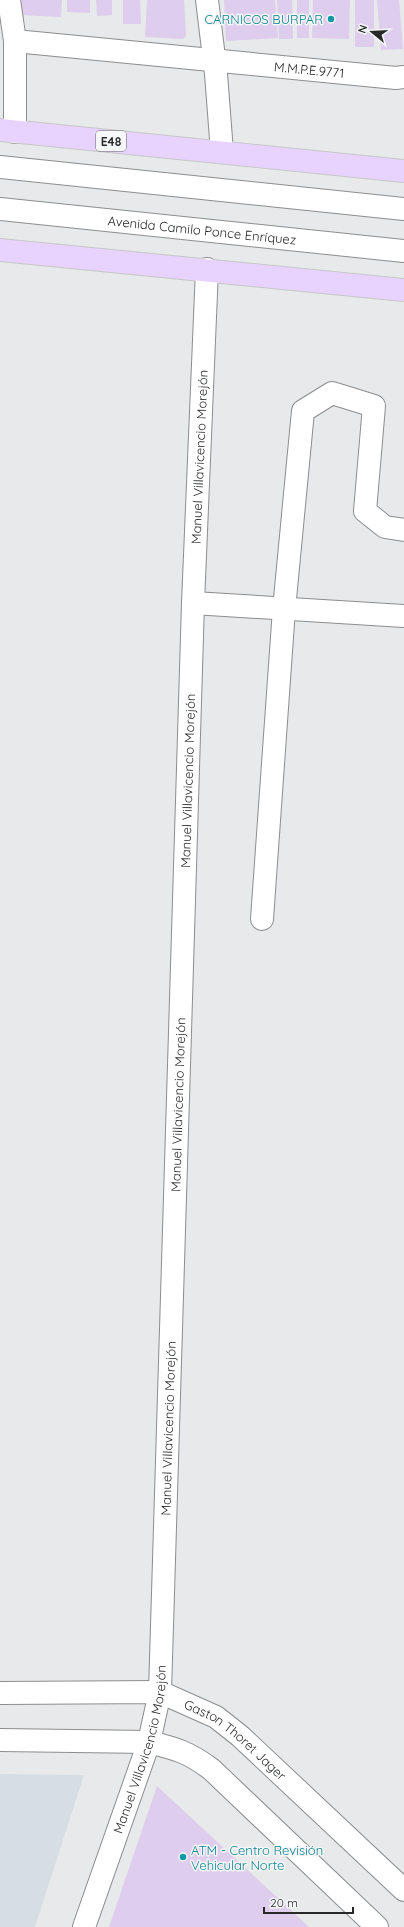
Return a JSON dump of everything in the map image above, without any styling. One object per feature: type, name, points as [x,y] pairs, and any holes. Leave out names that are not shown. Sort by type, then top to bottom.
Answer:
[{"type":"main road","name":"E48","points":[[8,131],[404,171]]},
{"type":"main road","points":[[0,250],[206,269],[404,290]]},
{"type":"street","points":[[8,131],[15,41],[9,0]]},
{"type":"street","points":[[207,0],[215,61],[222,152]]},
{"type":"street","name":"M.M.P.E.9771","points":[[15,41],[396,78],[404,77]]},
{"type":"street","points":[[0,167],[404,209]]},
{"type":"street","name":"Avenida Camilo Ponce Enríquez","points":[[0,209],[404,251]]},
{"type":"street","name":"Manuel Villavicencio Morejón","points":[[84,1927],[149,1742],[160,1692],[194,603],[206,269]]},
{"type":"street","points":[[262,919],[284,609],[303,411],[332,394],[374,406],[365,511],[385,527],[404,530]]},
{"type":"street","points":[[194,603],[404,616]]},
{"type":"street","name":"Gaston Thoret Jager","points":[[0,1693],[160,1692],[216,1718],[240,1736],[404,1890]]},
{"type":"street","points":[[0,1740],[149,1742],[191,1754],[211,1769],[377,1927]]},
{"type":"shaded area","points":[[0,1774],[84,1775],[35,1927],[0,1927]]},
{"type":"building","points":[[20,0],[62,0],[61,17],[20,15]]},
{"type":"building","points":[[67,0],[90,0],[90,13],[67,12]]},
{"type":"building","points":[[96,0],[112,0],[112,15],[97,16]]},
{"type":"building","points":[[123,0],[140,0],[141,24],[123,24]]},
{"type":"building","points":[[147,0],[184,0],[186,36],[183,39],[145,37]]},
{"type":"building","points":[[224,0],[275,0],[278,38],[226,41]]},
{"type":"building","points":[[277,0],[292,0],[293,39],[279,39]]},
{"type":"building","points":[[297,0],[309,0],[309,38],[297,38]]},
{"type":"building","name":"CARNICOS BURPAR","points":[[313,0],[350,0],[349,39],[312,38]]},
{"type":"building","points":[[355,0],[374,0],[374,47],[355,47]]},
{"type":"building","points":[[377,0],[399,0],[403,49],[381,50]]},
{"type":"building","name":"ATM - Centro Revisión Vehicular Norte","points":[[157,1786],[309,1927],[109,1927]]},
{"type":"place","name":"CARNICOS BURPAR","points":[[331,19]]},
{"type":"place","name":"ATM - Centro Revisión Vehicular Norte","points":[[183,1857]]}]
